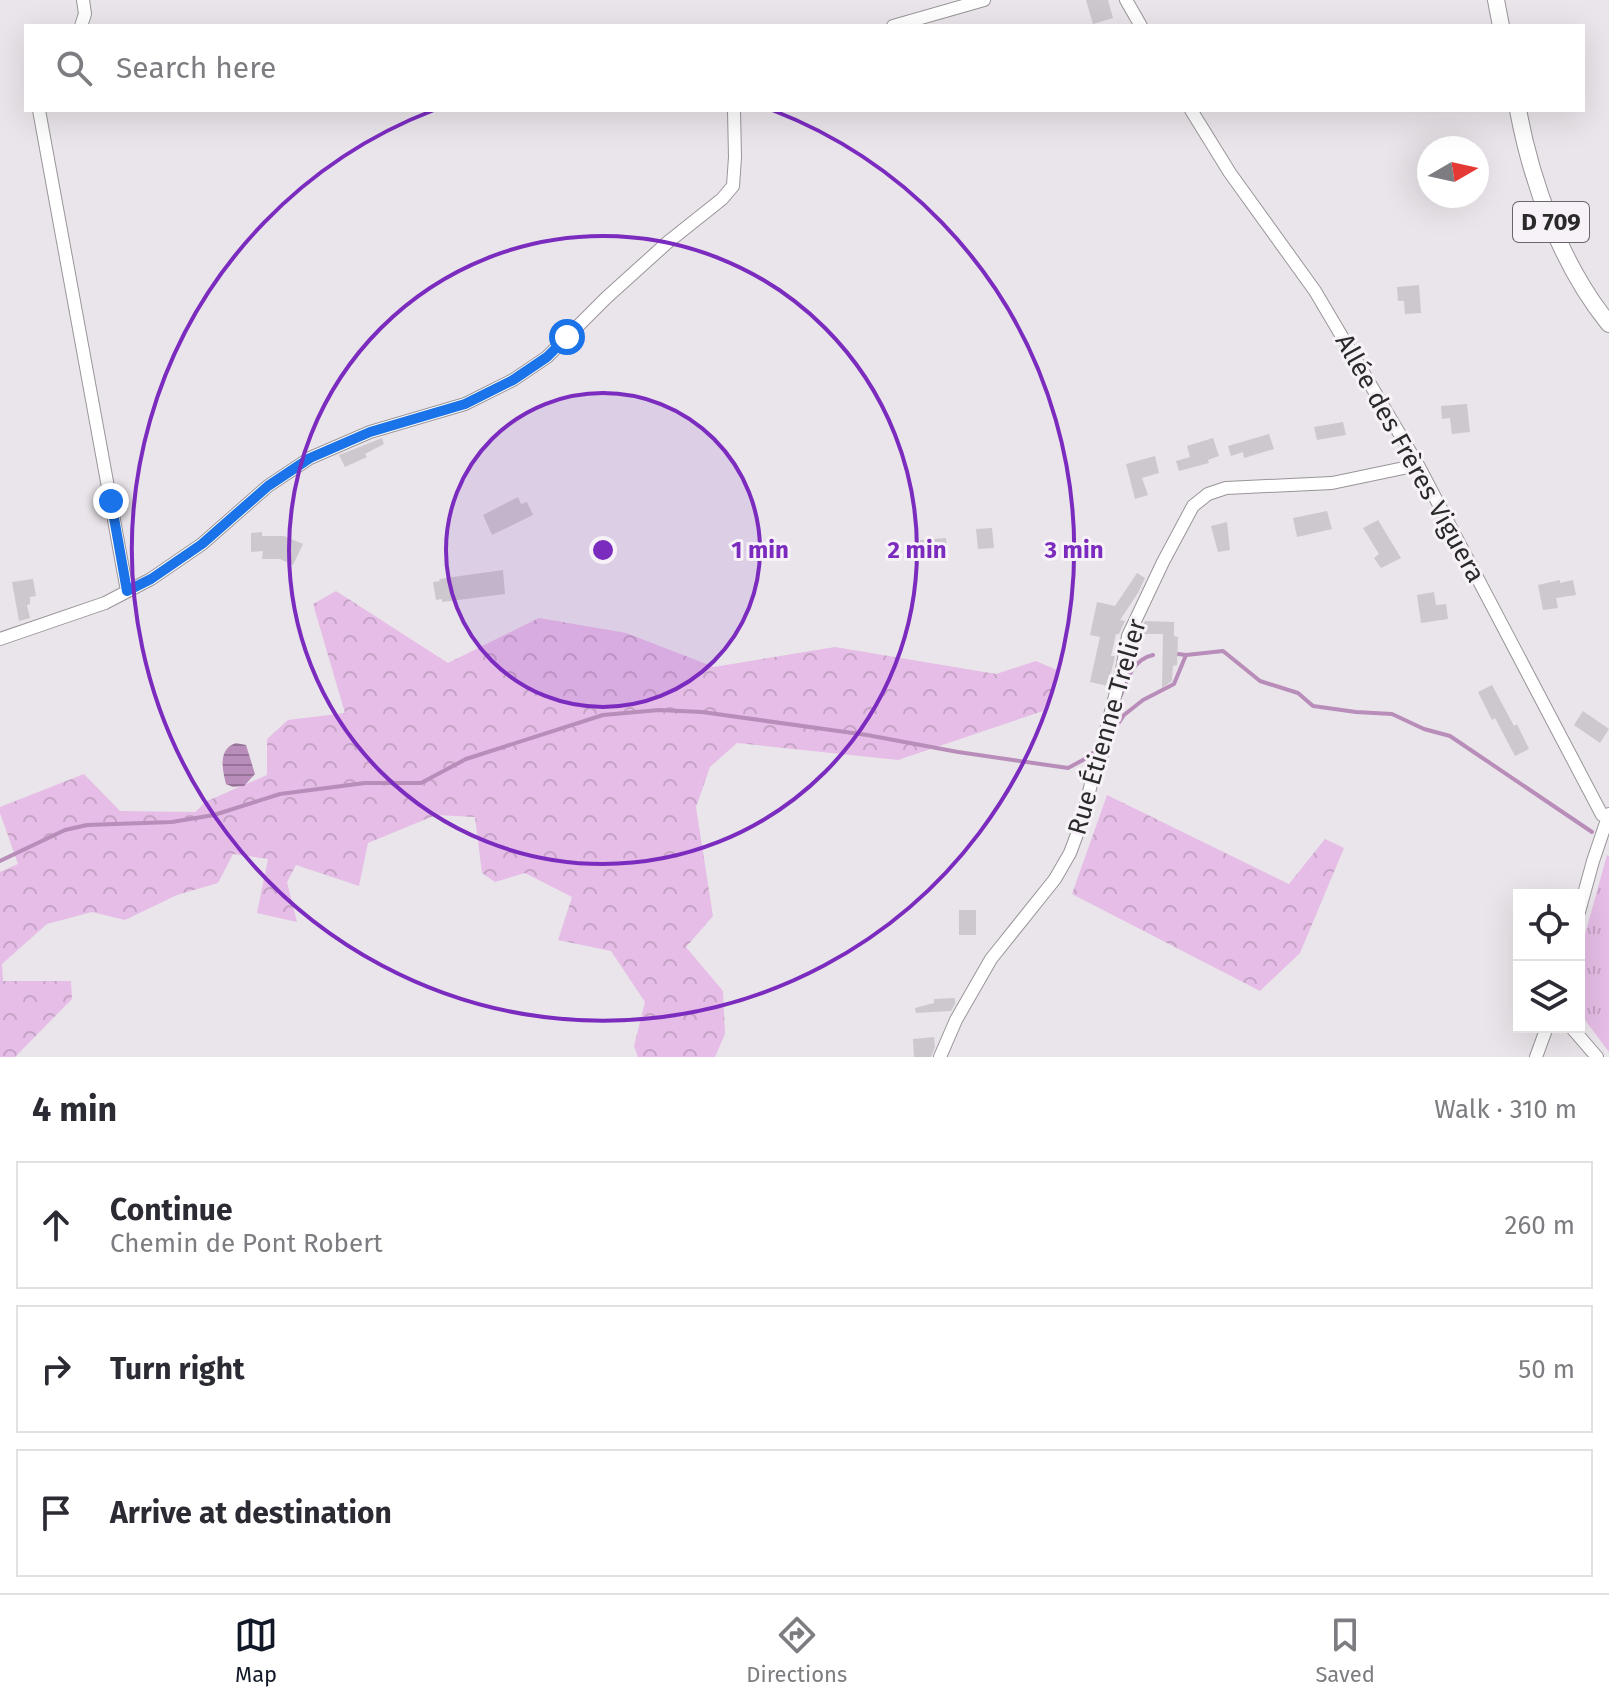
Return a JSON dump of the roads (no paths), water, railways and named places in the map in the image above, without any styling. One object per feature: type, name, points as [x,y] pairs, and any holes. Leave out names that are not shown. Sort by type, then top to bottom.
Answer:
[{"type":"main road","points":[[1496,0],[1501,24]]},
{"type":"main road","name":"D 709","points":[[1519,112],[1542,198],[1564,253],[1609,324]]},
{"type":"street","points":[[82,24],[85,14],[83,0]]},
{"type":"street","points":[[900,24],[984,0]]},
{"type":"street","points":[[1126,0],[1140,24]]},
{"type":"street","points":[[39,112],[127,591]]},
{"type":"street","points":[[0,639],[105,603],[151,579],[202,544],[268,486],[310,458],[370,432],[465,404],[513,380],[547,357],[616,289],[722,199],[733,186],[734,112]]},
{"type":"street","name":"Allée des Frères Viguera","points":[[1192,112],[1230,173],[1315,291],[1418,465],[1602,815],[1608,815]]},
{"type":"street","name":"Rue Étienne Trelier","points":[[940,1057],[956,1020],[991,959],[1055,879],[1070,853],[1102,754],[1128,636],[1193,506],[1208,494],[1226,488],[1332,483],[1418,465]]},
{"type":"street","points":[[1585,892],[1608,815]]},
{"type":"street","points":[[1536,1057],[1545,1033]]},
{"type":"street","points":[[1576,1033],[1597,1057]]},
{"type":"waterway","points":[[1110,736],[1124,715],[1143,700],[1174,684],[1186,655],[1223,651],[1260,681],[1298,693],[1313,706],[1392,714],[1424,729],[1450,736],[1592,832]]},
{"type":"waterway","points":[[1178,654],[1186,655]]},
{"type":"waterway","points":[[1121,695],[1136,665],[1153,655]]},
{"type":"waterway","points":[[0,861],[65,830],[87,825],[172,822],[214,815],[280,794],[365,783],[421,783],[466,759],[603,715],[659,710],[702,712],[1068,768],[1094,752]]}]
